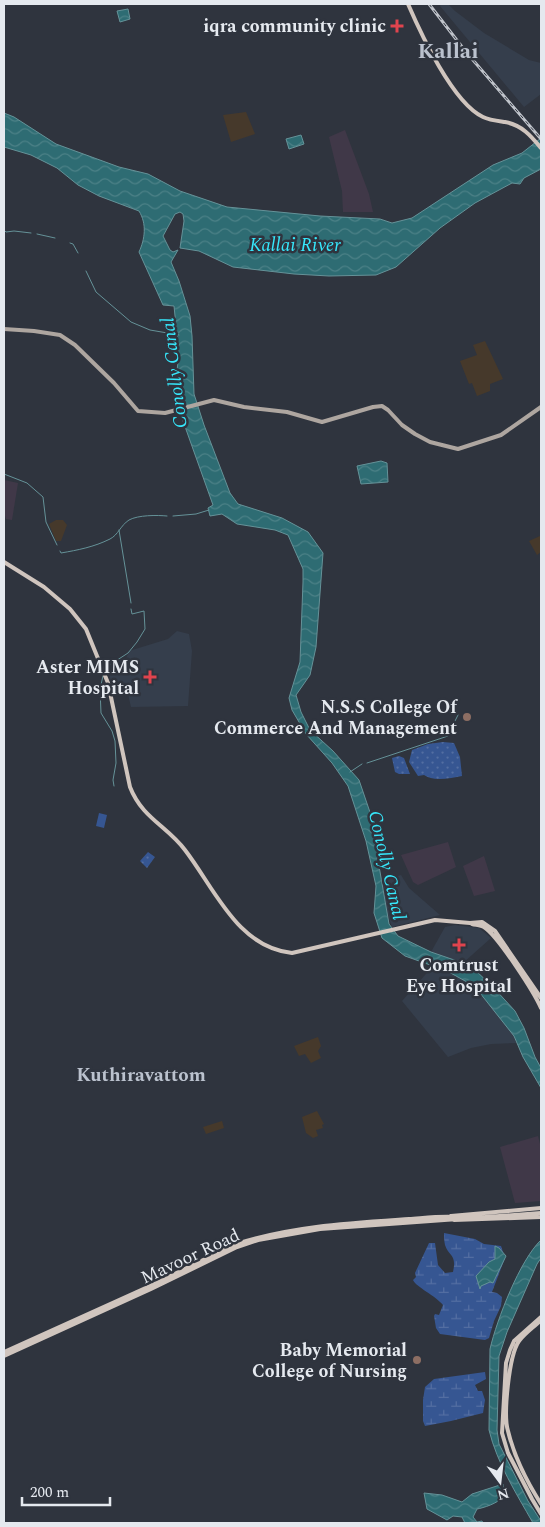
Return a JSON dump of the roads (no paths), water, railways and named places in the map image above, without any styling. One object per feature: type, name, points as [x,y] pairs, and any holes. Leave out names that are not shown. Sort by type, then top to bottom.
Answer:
[{"type":"main road","points":[[409,5],[444,75],[468,105],[483,118],[508,123],[524,129],[541,148]]},
{"type":"main road","points":[[4,329],[60,335],[75,345],[109,378],[138,411],[154,413],[171,412],[214,400],[244,407],[287,412],[320,422],[382,406],[402,425],[415,434],[430,442],[458,449],[502,436],[541,408]]},
{"type":"main road","points":[[4,562],[44,587],[70,609],[86,630],[108,683],[130,787],[135,798],[141,808],[185,850],[207,883],[244,931],[255,940],[280,951],[292,953],[435,920],[470,923],[482,922],[495,931],[541,998]]},
{"type":"main road","points":[[470,923],[484,927],[500,945],[536,996],[541,1008]]},
{"type":"main road","points":[[449,1218],[458,1214],[541,1208]]},
{"type":"main road","name":"Mavoor Road","points":[[4,1354],[250,1239],[273,1233],[307,1228],[382,1220],[541,1213]]},
{"type":"main road","points":[[449,1218],[541,1217]]},
{"type":"main road","points":[[541,1319],[514,1341],[506,1363],[502,1433],[508,1453],[541,1514]]},
{"type":"main road","points":[[526,1332],[519,1341],[512,1357],[508,1377],[507,1429],[514,1450],[541,1504]]},
{"type":"water","points":[[128,9],[130,19],[120,22],[117,11]]},
{"type":"water","name":"Kallai River","points":[[4,113],[14,117],[56,144],[119,167],[148,174],[180,191],[227,207],[320,216],[380,219],[392,223],[412,218],[493,165],[522,153],[541,138],[541,169],[524,178],[520,184],[512,183],[475,203],[440,228],[396,267],[376,275],[329,276],[233,267],[199,251],[180,248],[184,221],[183,214],[180,212],[175,214],[163,236],[170,250],[173,252],[178,250],[171,262],[190,316],[194,394],[230,493],[238,504],[282,518],[308,532],[323,553],[316,647],[310,675],[296,695],[301,712],[310,730],[333,751],[359,780],[378,842],[379,866],[389,924],[398,936],[431,952],[473,968],[493,987],[515,1011],[524,1028],[541,1068],[541,1088],[523,1057],[514,1036],[480,993],[467,982],[447,971],[405,956],[382,938],[374,913],[376,886],[366,841],[348,786],[332,763],[306,734],[292,710],[289,698],[300,662],[303,569],[288,535],[275,530],[237,524],[222,514],[210,516],[208,508],[213,505],[177,400],[179,355],[174,306],[163,305],[139,252],[143,242],[144,231],[142,216],[139,211],[99,196],[78,185],[57,168],[31,155],[4,147]]},
{"type":"water","points":[[301,135],[304,144],[289,149],[286,139]]},
{"type":"water","points":[[381,461],[387,463],[388,482],[361,484],[357,466]]},
{"type":"water","points":[[541,1240],[541,1258],[507,1332],[499,1356],[497,1430],[499,1444],[528,1501],[541,1521],[541,1523],[533,1523],[502,1466],[489,1430],[490,1349],[498,1322],[517,1275],[533,1249]]},
{"type":"water","points":[[495,1246],[506,1256],[493,1283],[490,1282],[481,1286],[480,1289],[476,1276],[489,1262],[495,1259]]},
{"type":"water","points":[[503,1484],[502,1497],[498,1501],[477,1509],[473,1517],[477,1522],[482,1521],[483,1523],[465,1523],[462,1517],[453,1516],[447,1520],[427,1509],[424,1493],[442,1495],[462,1502],[472,1494]]},
{"type":"waterway","points":[[4,230],[6,232],[31,233]]},
{"type":"waterway","points":[[37,234],[55,238]]},
{"type":"waterway","points":[[70,243],[73,244],[78,253]]},
{"type":"waterway","name":"Conolly Canal","points":[[86,271],[96,292],[131,322],[150,330],[179,335]]},
{"type":"waterway","points":[[4,474],[27,483],[43,497],[46,522],[57,545]]},
{"type":"waterway","points":[[173,516],[196,514],[209,510]]},
{"type":"waterway","points":[[60,551],[61,553],[74,551],[104,542],[113,537],[126,522],[133,518],[167,516]]},
{"type":"waterway","points":[[119,530],[131,603]]},
{"type":"waterway","points":[[105,668],[128,653],[145,629],[144,611],[132,614],[131,609]]},
{"type":"waterway","points":[[103,676],[100,689],[101,713],[112,731],[115,741],[114,786]]},
{"type":"waterway","points":[[367,763],[448,736],[452,732],[458,715]]},
{"type":"waterway","points":[[350,772],[362,764]]},
{"type":"railway","points":[[429,4],[466,52],[541,139]]},
{"type":"place","name":"iqra community clinic","points":[[397,26]]},
{"type":"place","name":"Aster MIMS Hospital","points":[[150,677]]},
{"type":"place","name":"N.S.S College Of Commerce And Management","points":[[467,717]]},
{"type":"place","name":"Comtrust Eye Hospital","points":[[459,945]]},
{"type":"place","name":"Baby Memorial College of Nursing","points":[[417,1360]]},
{"type":"district","name":"Kallai","points":[[448,50]]},
{"type":"district","name":"Kuthiravattom","points":[[141,1074]]}]
